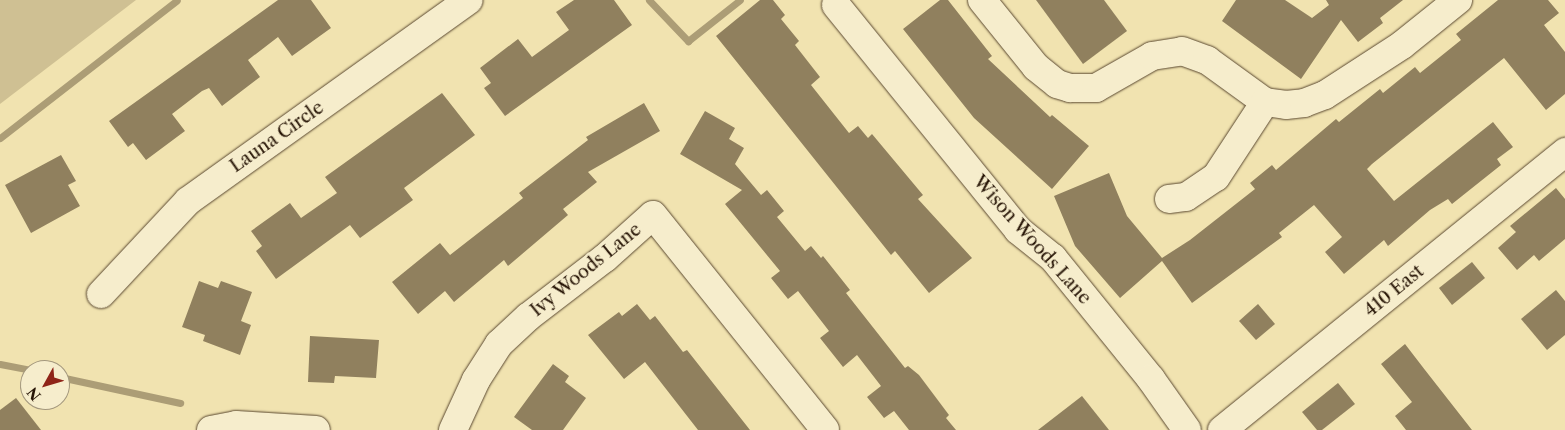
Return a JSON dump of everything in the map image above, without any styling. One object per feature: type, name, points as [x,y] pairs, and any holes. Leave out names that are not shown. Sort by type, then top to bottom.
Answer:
[{"type":"street","name":"Launa Circle","points":[[101,294],[188,200],[469,0]]},
{"type":"street","points":[[982,0],[1036,67],[1058,84],[1070,88],[1102,86],[1152,56],[1182,51],[1207,60],[1265,102],[1304,102],[1325,95],[1402,45],[1458,0]]},
{"type":"street","name":"Wison Woods Lane","points":[[836,5],[1018,230],[1053,258],[1151,379],[1188,430]]},
{"type":"street","points":[[1169,199],[1186,197],[1216,177],[1265,102]]},
{"type":"street","name":"410 East","points":[[1222,430],[1565,152]]},
{"type":"street","name":"Ivy Woods Lane","points":[[453,430],[476,380],[500,344],[528,317],[605,258],[653,215],[825,430]]},
{"type":"street","points":[[211,430],[236,425],[316,430]]},
{"type":"shaded area","points":[[0,0],[136,0],[0,104]]},
{"type":"building","points":[[278,0],[311,0],[331,28],[292,56],[278,37],[248,60],[260,77],[222,106],[209,88],[202,91],[172,114],[185,131],[146,160],[133,143],[128,147],[109,121]]},
{"type":"building","points":[[574,0],[614,0],[632,25],[505,116],[484,88],[491,83],[480,68],[518,39],[532,57],[569,30],[556,12]]},
{"type":"building","points":[[760,0],[773,0],[785,15],[781,19],[799,41],[795,45],[820,77],[811,85],[849,133],[858,126],[868,138],[872,134],[923,195],[918,199],[972,258],[929,293],[895,251],[891,255],[716,36]]},
{"type":"building","points":[[940,0],[948,0],[992,56],[988,59],[1050,117],[1052,115],[1089,146],[1052,189],[974,118],[903,29]]},
{"type":"building","points":[[1036,0],[1104,0],[1127,31],[1083,64]]},
{"type":"building","points":[[1236,0],[1285,0],[1312,18],[1329,5],[1326,0],[1403,0],[1380,18],[1383,23],[1358,42],[1341,20],[1301,79],[1222,21]]},
{"type":"building","points":[[1498,0],[1548,0],[1559,13],[1544,25],[1565,52],[1565,94],[1546,110],[1504,58],[1372,164],[1367,169],[1394,201],[1493,122],[1513,147],[1497,159],[1501,165],[1452,204],[1448,199],[1430,210],[1388,246],[1384,240],[1344,274],[1325,252],[1342,237],[1314,205],[1279,233],[1282,237],[1192,303],[1162,261],[1120,298],[1075,246],[1054,196],[1109,173],[1127,216],[1162,258],[1190,240],[1255,189],[1250,183],[1272,165],[1276,170],[1336,119],[1339,122],[1380,89],[1383,93],[1415,67],[1420,73],[1461,40],[1456,34]]},
{"type":"building","points":[[442,93],[475,135],[404,188],[413,200],[360,238],[350,225],[276,279],[256,251],[262,246],[251,231],[290,203],[301,218],[337,193],[325,177]]},
{"type":"building","points":[[644,103],[660,131],[588,172],[597,182],[563,209],[568,215],[508,266],[504,260],[454,302],[445,291],[418,314],[392,282],[440,243],[450,255],[523,198],[519,193],[588,140],[586,137]]},
{"type":"building","points":[[705,111],[735,128],[729,139],[744,148],[735,164],[761,195],[767,190],[784,211],[777,217],[805,251],[811,246],[821,258],[823,256],[850,290],[846,293],[905,368],[908,366],[919,375],[949,415],[946,418],[956,430],[909,430],[894,411],[884,418],[867,397],[881,386],[857,355],[843,367],[820,338],[829,331],[798,291],[788,299],[771,278],[780,271],[725,204],[742,190],[680,154]]},
{"type":"building","points":[[61,155],[76,181],[68,185],[80,206],[31,233],[5,185]]},
{"type":"building","points":[[1556,188],[1565,199],[1565,239],[1539,261],[1534,255],[1517,270],[1498,248],[1516,232],[1510,226]]},
{"type":"building","points":[[1472,262],[1485,278],[1452,305],[1439,288]]},
{"type":"building","points":[[199,281],[218,288],[221,281],[252,292],[241,321],[251,325],[240,355],[203,341],[205,335],[182,327]]},
{"type":"building","points":[[1556,290],[1565,301],[1565,335],[1547,350],[1521,319]]},
{"type":"building","points":[[637,304],[650,320],[655,316],[683,352],[687,350],[750,430],[698,430],[645,362],[624,379],[588,335],[619,312],[622,316]]},
{"type":"building","points":[[1258,304],[1275,324],[1256,340],[1239,321]]},
{"type":"building","points":[[310,336],[379,340],[376,378],[335,376],[334,383],[308,382]]},
{"type":"building","points":[[1405,344],[1472,430],[1406,430],[1395,416],[1412,402],[1381,364]]},
{"type":"building","points":[[553,364],[569,376],[565,382],[586,398],[563,430],[532,430],[514,417]]},
{"type":"building","points":[[1338,383],[1355,404],[1322,430],[1317,430],[1302,412]]},
{"type":"building","points":[[1082,396],[1109,430],[1038,430]]},
{"type":"building","points":[[16,398],[20,403],[20,410],[25,410],[41,430],[0,430],[0,410]]},
{"type":"waterway","points":[[0,138],[177,0]]},
{"type":"waterway","points":[[649,0],[688,41],[740,0]]},
{"type":"waterway","points":[[0,364],[20,368]]},
{"type":"waterway","points":[[70,379],[180,403]]}]
